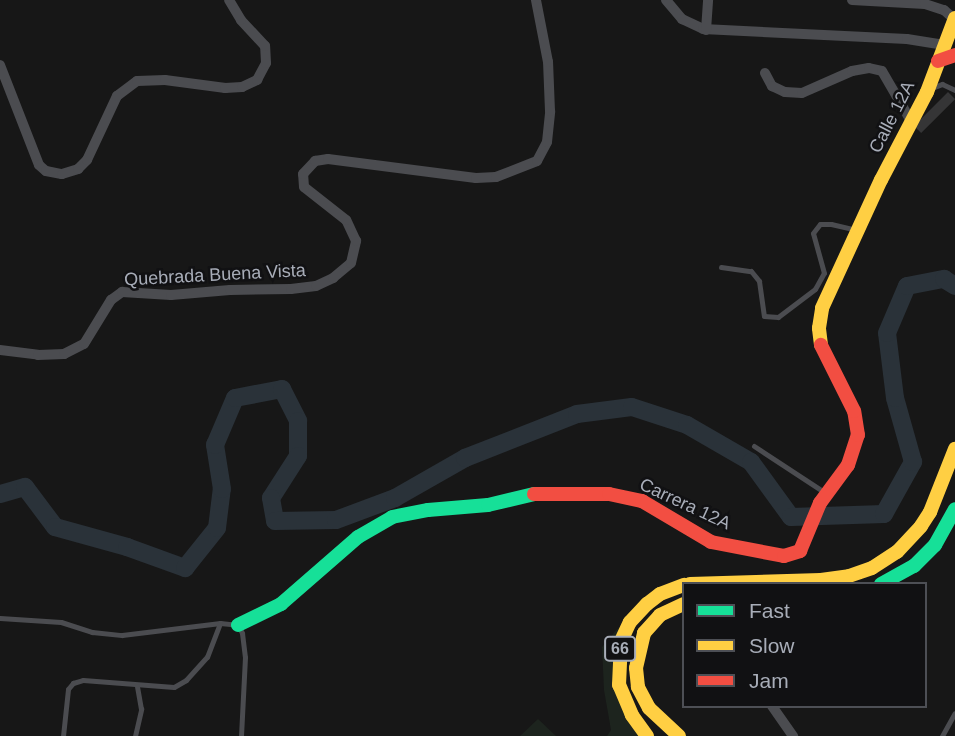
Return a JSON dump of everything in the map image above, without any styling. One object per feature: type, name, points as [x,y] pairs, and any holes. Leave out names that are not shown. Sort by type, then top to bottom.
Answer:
[{"type":"main road","points":[[950,50],[955,18]]},
{"type":"main road","name":"Calle 12A","points":[[858,231],[927,92],[939,61],[950,50]]},
{"type":"main road","name":"Carrera 12A","points":[[238,625],[281,604],[358,537],[392,517],[428,510],[488,505],[543,492],[609,494],[642,501],[711,542],[784,556],[793,555],[803,548],[811,522],[848,465],[858,428],[854,411],[822,352],[819,318],[858,231]]},
{"type":"main road","points":[[746,582],[830,579],[849,576],[878,565],[897,552],[930,512],[955,449]]},
{"type":"main road","points":[[885,582],[914,566],[935,545],[955,509]]},
{"type":"main road","name":"66","points":[[648,736],[632,715],[619,684],[621,640],[636,614],[647,604],[660,594],[682,586]]},
{"type":"main road","name":"66","points":[[678,736],[649,708],[638,687],[636,668],[644,633],[660,615],[682,605]]},
{"type":"street","points":[[0,65],[39,165],[46,171],[62,174],[78,169],[87,160],[117,96],[137,81],[165,80],[225,88],[242,87],[257,80],[266,63],[265,46],[241,20],[229,0]]},
{"type":"street","name":"Quebrada Buena Vista","points":[[0,350],[38,355],[64,354],[84,344],[111,300],[122,292],[171,295],[230,289],[291,289],[316,286],[332,278],[351,263],[356,241],[346,220],[304,187],[303,174],[315,161],[328,159],[475,178],[496,177],[537,161],[547,142],[550,111],[548,62],[536,0]]},
{"type":"street","points":[[666,0],[682,19],[706,30],[907,39],[950,50]]},
{"type":"street","points":[[706,30],[708,0]]},
{"type":"street","points":[[852,0],[925,4],[944,10],[955,18]]},
{"type":"street","points":[[765,73],[772,86],[785,92],[802,93],[852,72],[869,68],[882,71],[911,121]]},
{"type":"street","points":[[773,708],[793,736]]},
{"type":"lane","points":[[927,92],[943,85],[955,90]]},
{"type":"lane","points":[[721,267],[751,271],[759,281],[764,316],[778,317],[815,289],[824,273],[813,233],[820,224],[858,231]]},
{"type":"lane","points":[[754,446],[827,494]]},
{"type":"lane","points":[[0,621],[11,618],[61,622],[92,632],[122,635],[220,623],[238,625],[242,633],[245,657],[241,736]]},
{"type":"lane","points":[[63,736],[68,689],[73,683],[106,681],[137,686],[174,687],[186,680],[207,657],[220,623]]},
{"type":"lane","points":[[135,736],[141,709],[137,686]]},
{"type":"lane","points":[[942,736],[955,713]]},
{"type":"shaded area","points":[[619,627],[615,657],[639,736],[607,736],[611,730],[604,690],[602,647]]},
{"type":"shaded area","points":[[538,719],[556,736],[520,736]]},
{"type":"building","points":[[948,92],[955,99],[921,133],[914,126]]},
{"type":"waterway","points":[[0,494],[25,487],[55,527],[127,547],[185,568],[217,528],[222,489],[215,445],[235,398],[282,389],[298,421],[298,456],[271,498],[275,521],[336,520],[395,498],[465,458],[577,414],[632,407],[687,425],[751,462],[791,517],[884,514],[913,462],[895,398],[887,333],[907,286],[944,279],[955,286]]},
{"type":"traffic: fast","points":[[238,625],[281,604],[358,537],[392,517],[428,510],[488,505],[534,494]]},
{"type":"traffic: fast","points":[[885,582],[914,566],[935,545],[955,509]]},
{"type":"traffic: slow","points":[[821,345],[819,328],[822,308],[881,180],[927,92],[955,18]]},
{"type":"traffic: slow","points":[[756,582],[821,580],[849,576],[872,568],[897,552],[930,512],[955,449]]},
{"type":"traffic: slow","points":[[647,736],[632,715],[619,685],[621,641],[630,622],[647,604],[660,594],[682,586]]},
{"type":"traffic: slow","points":[[679,736],[649,708],[638,687],[636,668],[644,633],[660,615],[682,605]]},
{"type":"traffic: jam","points":[[938,61],[955,55]]},
{"type":"traffic: jam","points":[[534,494],[609,494],[642,501],[711,542],[784,556],[800,551],[820,503],[848,465],[858,435],[854,411],[821,345]]}]
